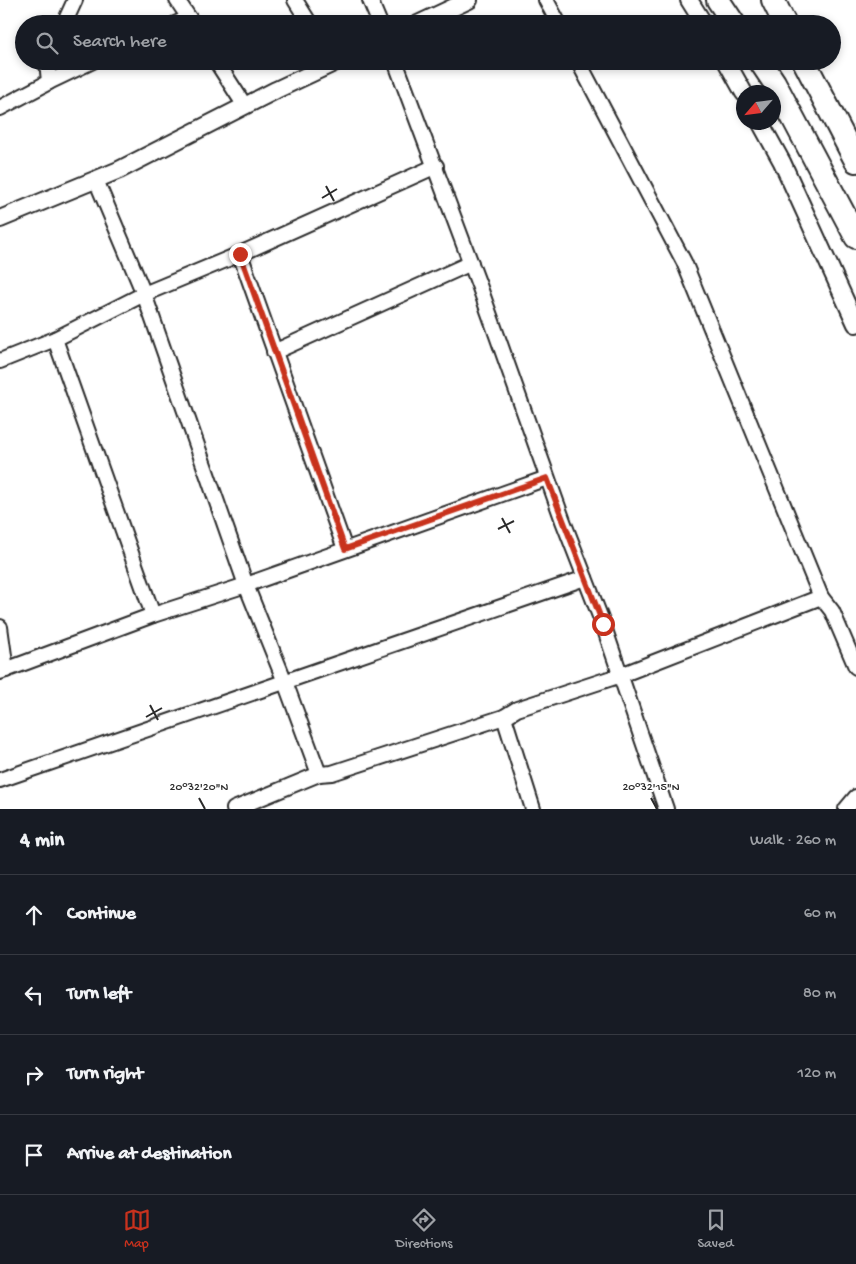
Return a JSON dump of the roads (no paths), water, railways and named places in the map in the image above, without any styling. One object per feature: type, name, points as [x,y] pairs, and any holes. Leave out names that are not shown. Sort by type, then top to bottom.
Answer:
[{"type":"highway","points":[[718,0],[728,15]]},
{"type":"highway","points":[[773,0],[780,15]]},
{"type":"highway","points":[[766,70],[856,237]]},
{"type":"highway","points":[[809,70],[856,161]]},
{"type":"street","points":[[68,15],[74,0]]},
{"type":"street","points":[[177,0],[187,15]]},
{"type":"street","points":[[295,0],[304,15]]},
{"type":"street","points":[[370,0],[376,15]]},
{"type":"street","points":[[437,15],[469,0]]},
{"type":"street","points":[[546,0],[554,15]]},
{"type":"street","points":[[689,0],[698,15]]},
{"type":"street","points":[[48,70],[49,82]]},
{"type":"street","points":[[0,108],[75,70]]},
{"type":"street","points":[[222,70],[245,106]]},
{"type":"street","points":[[0,219],[96,180],[319,70]]},
{"type":"street","points":[[399,70],[436,166],[547,478],[621,675],[666,809]]},
{"type":"street","points":[[583,70],[684,262],[821,597],[832,611],[856,667]]},
{"type":"street","points":[[731,70],[740,85]]},
{"type":"street","points":[[764,130],[782,162],[856,324]]},
{"type":"street","points":[[0,361],[54,338],[144,294],[240,254],[436,166]]},
{"type":"street","points":[[96,180],[144,294],[246,585],[319,774]]},
{"type":"street","points":[[240,254],[345,549]]},
{"type":"street","points":[[274,352],[471,263]]},
{"type":"street","points":[[54,338],[153,615]]},
{"type":"street","points":[[0,627],[3,671],[153,615],[246,585],[547,478]]},
{"type":"street","points":[[0,780],[585,578]]},
{"type":"street","points":[[234,809],[319,774],[332,773],[504,717],[516,710],[621,675],[821,597]]},
{"type":"street","points":[[504,717],[533,809]]},
{"type":"street","points":[[846,809],[856,797]]}]
